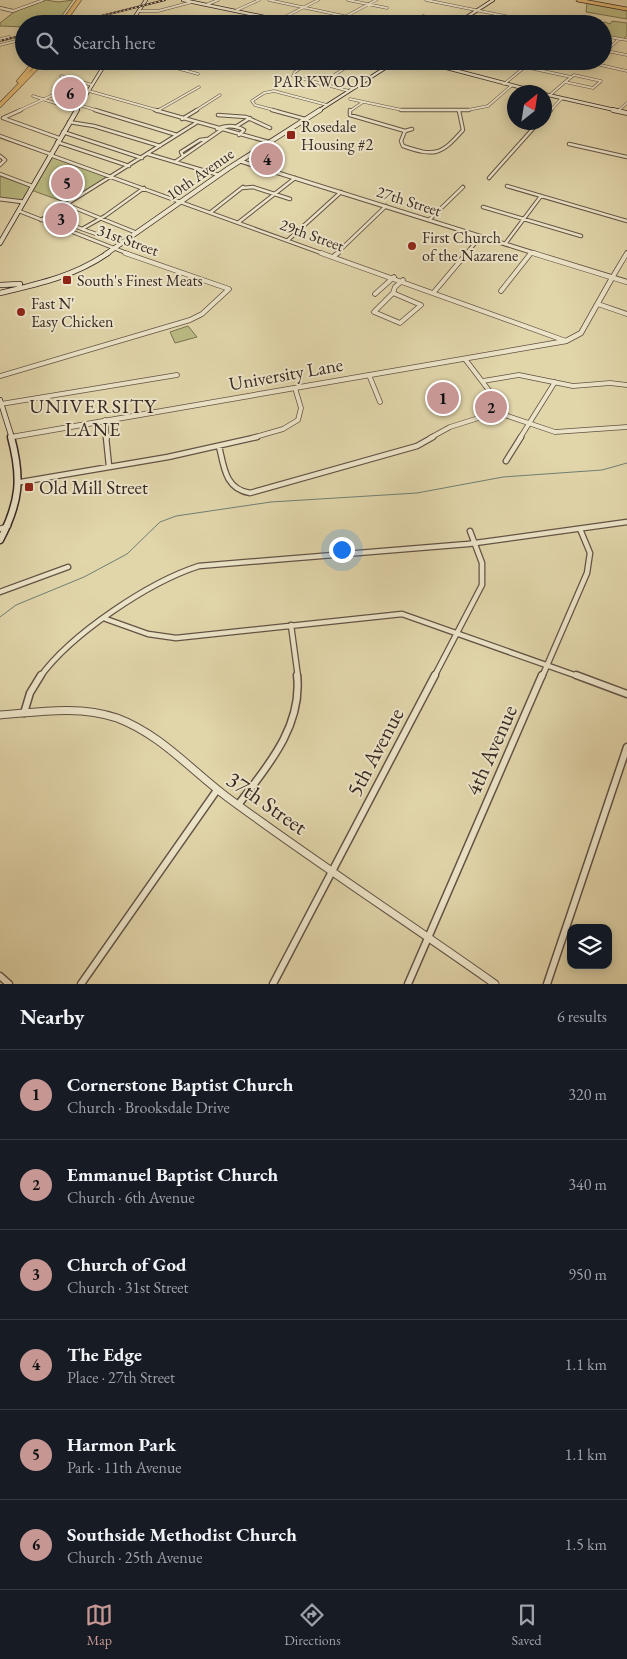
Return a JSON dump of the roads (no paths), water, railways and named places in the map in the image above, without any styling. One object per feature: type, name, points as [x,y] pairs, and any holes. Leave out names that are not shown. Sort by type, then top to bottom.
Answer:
[{"type":"highway","points":[[68,15],[79,0]]},
{"type":"highway","points":[[74,15],[85,0]]},
{"type":"highway","points":[[0,99],[27,70]]},
{"type":"highway","points":[[0,106],[34,70]]},
{"type":"main road","points":[[136,15],[146,0]]},
{"type":"main road","points":[[183,0],[258,15]]},
{"type":"main road","points":[[469,15],[493,0]]},
{"type":"main road","points":[[578,0],[627,8]]},
{"type":"main road","points":[[0,243],[58,140],[101,70]]},
{"type":"main road","name":"10th Avenue","points":[[1,287],[11,289],[39,283],[81,270],[115,249],[240,161],[382,70]]},
{"type":"main road","points":[[453,70],[508,85]]},
{"type":"main road","points":[[552,96],[627,113]]},
{"type":"main road","points":[[1,287],[39,283]]},
{"type":"main road","points":[[0,540],[9,525],[19,496],[21,482],[12,437],[1,402]]},
{"type":"street","points":[[0,8],[13,10],[41,0]]},
{"type":"street","points":[[208,4],[218,0]]},
{"type":"street","points":[[237,10],[259,0]]},
{"type":"street","points":[[270,0],[341,15]]},
{"type":"street","points":[[288,15],[318,0]]},
{"type":"street","points":[[348,0],[387,8]]},
{"type":"street","points":[[348,15],[376,0]]},
{"type":"street","points":[[426,0],[500,15]]},
{"type":"street","points":[[139,11],[158,11],[192,2]]},
{"type":"street","points":[[0,39],[9,37]]},
{"type":"street","points":[[612,38],[627,40]]},
{"type":"street","points":[[612,46],[620,39]]},
{"type":"street","points":[[0,45],[15,42]]},
{"type":"street","points":[[612,54],[627,55]]},
{"type":"street","points":[[612,67],[627,71]]},
{"type":"street","points":[[183,70],[198,74]]},
{"type":"street","points":[[299,70],[293,75],[349,91]]},
{"type":"street","points":[[320,84],[342,70]]},
{"type":"street","points":[[504,84],[521,70]]},
{"type":"street","points":[[539,70],[571,77],[580,75],[601,80],[592,88],[565,82]]},
{"type":"street","points":[[61,76],[92,85]]},
{"type":"street","points":[[552,93],[571,77]]},
{"type":"street","points":[[81,82],[2,118],[129,166]]},
{"type":"street","points":[[157,111],[199,87]]},
{"type":"street","points":[[350,99],[402,110],[459,111],[486,107],[507,90]]},
{"type":"street","points":[[89,91],[196,123],[269,142]]},
{"type":"street","points":[[305,119],[253,104],[252,101],[264,93],[274,91],[327,105]]},
{"type":"street","points":[[182,119],[220,95]]},
{"type":"street","points":[[33,96],[177,135]]},
{"type":"street","points":[[552,109],[562,98]]},
{"type":"street","points":[[362,102],[350,110],[350,114],[405,132],[412,129]]},
{"type":"street","points":[[618,111],[627,103]]},
{"type":"street","points":[[405,132],[401,142],[407,148],[427,153],[443,150],[462,130],[459,111]]},
{"type":"street","points":[[218,114],[235,114],[262,121],[270,128]]},
{"type":"street","points":[[237,126],[250,118]]},
{"type":"street","points":[[69,122],[94,126],[160,146]]},
{"type":"street","points":[[41,220],[196,123]]},
{"type":"street","points":[[175,162],[183,156],[181,152],[227,125],[237,126],[244,130],[239,134]]},
{"type":"street","points":[[489,178],[532,130]]},
{"type":"street","points":[[63,132],[142,158]]},
{"type":"street","name":"29th Street","points":[[0,136],[403,280],[566,341]]},
{"type":"street","points":[[569,144],[627,157]]},
{"type":"street","points":[[148,154],[220,175]]},
{"type":"street","points":[[0,156],[5,160],[0,165]]},
{"type":"street","name":"27th Street","points":[[240,161],[627,282]]},
{"type":"street","points":[[0,174],[32,186]]},
{"type":"street","points":[[239,222],[295,178]]},
{"type":"street","points":[[210,212],[248,184]]},
{"type":"street","points":[[507,186],[627,221]]},
{"type":"street","points":[[242,188],[253,187],[290,199]]},
{"type":"street","points":[[430,219],[463,187]]},
{"type":"street","points":[[82,229],[144,188]]},
{"type":"street","points":[[288,240],[342,192]]},
{"type":"street","points":[[505,244],[542,196]]},
{"type":"street","points":[[0,199],[24,202]]},
{"type":"street","points":[[65,204],[137,233]]},
{"type":"street","points":[[334,256],[386,206]]},
{"type":"street","points":[[483,207],[581,236]]},
{"type":"street","name":"31st Street","points":[[0,376],[190,320],[202,314],[229,290],[115,249],[18,211]]},
{"type":"street","points":[[67,223],[99,235]]},
{"type":"street","points":[[434,292],[480,237]]},
{"type":"street","points":[[502,291],[531,252]]},
{"type":"street","points":[[566,341],[581,333],[627,253]]},
{"type":"street","points":[[375,294],[394,277]]},
{"type":"street","points":[[393,293],[421,305],[400,322],[374,312],[403,280]]},
{"type":"street","points":[[598,304],[627,314]]},
{"type":"street","name":"University Lane","points":[[12,437],[566,341]]},
{"type":"street","points":[[465,359],[494,397],[493,411]]},
{"type":"street","points":[[483,381],[519,374],[573,386],[610,383],[627,385]]},
{"type":"street","points":[[369,375],[380,402]]},
{"type":"street","points":[[1,402],[177,376]]},
{"type":"street","points":[[506,461],[555,382]]},
{"type":"street","points":[[21,482],[219,446],[272,434],[295,423],[301,413],[295,388]]},
{"type":"street","points":[[493,411],[529,424],[561,432],[627,427]]},
{"type":"street","points":[[219,446],[230,484],[238,491],[250,493],[417,446],[450,426],[485,416],[493,411]]},
{"type":"street","points":[[105,420],[108,466]]},
{"type":"street","points":[[24,713],[35,686],[48,668],[85,631],[181,571],[201,565],[476,543],[627,522]]},
{"type":"street","points":[[0,529],[9,525]]},
{"type":"street","name":"4th Avenue","points":[[408,984],[588,573],[590,553],[580,528]]},
{"type":"street","name":"5th Avenue","points":[[273,984],[482,585],[483,569],[476,543],[470,532]]},
{"type":"street","points":[[0,592],[68,567]]},
{"type":"street","points":[[106,619],[148,634],[176,638],[395,614],[410,616],[627,694]]},
{"type":"street","points":[[238,805],[278,746],[295,713],[298,685],[291,625]]},
{"type":"street","name":"37th Street","points":[[0,715],[72,710],[122,720],[148,734],[217,790],[495,984]]},
{"type":"street","points":[[548,984],[627,747]]},
{"type":"street","points":[[81,984],[217,790]]},
{"type":"street","points":[[0,976],[9,984]]},
{"type":"waterway","points":[[0,617],[16,605],[84,577],[127,554],[160,522],[176,516],[271,502],[417,493],[503,477],[602,470],[627,463]]},
{"type":"railway","points":[[105,15],[165,0]]},
{"type":"railway","points":[[0,41],[15,37]]},
{"type":"place","name":"Southside Methodist Church","points":[[70,93]]},
{"type":"place","name":"Rosedale Housing #2","points":[[291,135]]},
{"type":"place","name":"The Edge","points":[[267,159]]},
{"type":"place","name":"Harmon Park","points":[[67,183]]},
{"type":"place","name":"Church of God","points":[[61,219]]},
{"type":"place","name":"First Church of the Nazarene","points":[[412,246]]},
{"type":"place","name":"South's Finest Meats","points":[[67,280]]},
{"type":"place","name":"Fast N' Easy Chicken","points":[[21,312]]},
{"type":"place","name":"Cornerstone Baptist Church","points":[[443,398]]},
{"type":"place","name":"Emmanuel Baptist Church","points":[[491,407]]},
{"type":"place","name":"Old Mill Street","points":[[29,487]]},
{"type":"district","name":"PARKWOOD","points":[[323,81]]},
{"type":"district","name":"UNIVERSITY LANE","points":[[93,418]]}]
